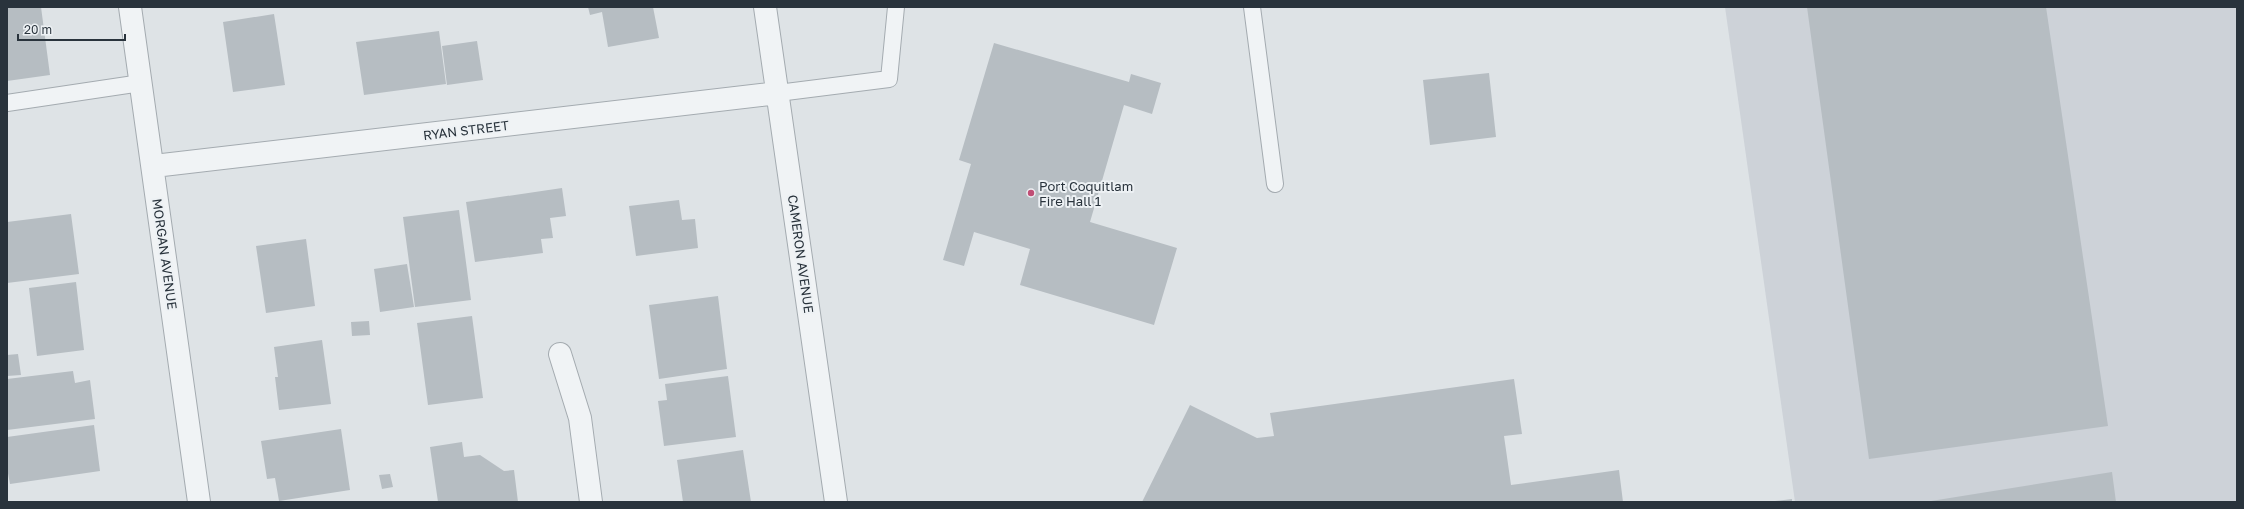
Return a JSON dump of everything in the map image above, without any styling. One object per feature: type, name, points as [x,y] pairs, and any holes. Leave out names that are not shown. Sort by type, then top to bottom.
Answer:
[{"type":"street","name":"MORGAN AVENUE","points":[[130,7],[154,166],[199,502]]},
{"type":"street","name":"CAMERON AVENUE","points":[[765,7],[836,502]]},
{"type":"street","name":"RYAN STREET","points":[[154,166],[778,93]]},
{"type":"street","points":[[560,354],[580,418],[591,502]]},
{"type":"lane","points":[[778,93],[888,79],[896,7]]},
{"type":"lane","points":[[1252,7],[1275,184]]},
{"type":"lane","points":[[7,103],[141,83]]},
{"type":"shaded area","points":[[1725,7],[2237,7],[2237,502],[1795,502]]},
{"type":"building","points":[[7,7],[41,7],[50,75],[7,81]]},
{"type":"building","points":[[588,7],[653,7],[659,38],[608,47],[602,12],[590,15]]},
{"type":"building","points":[[1807,7],[2046,7],[2108,426],[1869,459]]},
{"type":"building","points":[[274,14],[285,85],[233,92],[223,22]]},
{"type":"building","points":[[439,31],[446,84],[364,95],[356,42]]},
{"type":"building","points":[[477,41],[483,80],[447,85],[442,46]]},
{"type":"building","name":"Port Coquitlam Fire Hall 1","points":[[994,43],[1129,82],[1131,74],[1161,83],[1152,114],[1124,105],[1090,222],[1177,248],[1154,325],[1020,285],[1030,249],[974,232],[964,266],[943,260],[971,164],[959,160]]},
{"type":"building","points":[[1489,73],[1496,137],[1430,145],[1423,80]]},
{"type":"building","points":[[562,188],[566,216],[550,218],[553,238],[541,239],[543,253],[475,262],[466,202]]},
{"type":"building","points":[[679,200],[682,220],[695,219],[698,248],[636,256],[629,206]]},
{"type":"building","points":[[459,210],[471,300],[415,307],[403,217]]},
{"type":"building","points":[[71,214],[79,274],[7,283],[7,222]]},
{"type":"building","points":[[306,239],[315,306],[266,313],[256,246]]},
{"type":"building","points":[[407,264],[414,307],[380,312],[374,269]]},
{"type":"building","points":[[76,282],[84,350],[37,356],[29,288]]},
{"type":"building","points":[[718,296],[727,369],[659,379],[649,305]]},
{"type":"building","points":[[472,316],[483,398],[428,405],[417,323]]},
{"type":"building","points":[[369,321],[370,335],[352,336],[351,322]]},
{"type":"building","points":[[322,340],[331,404],[279,410],[275,377],[278,377],[274,347]]},
{"type":"building","points":[[18,354],[21,375],[7,376],[7,355]]},
{"type":"building","points":[[73,371],[75,383],[90,380],[95,419],[7,430],[7,379]]},
{"type":"building","points":[[728,376],[736,437],[664,446],[658,401],[667,400],[665,384]]},
{"type":"building","points":[[1514,379],[1522,434],[1504,436],[1511,485],[1619,470],[1623,502],[1142,502],[1190,405],[1257,438],[1274,436],[1270,413]]},
{"type":"building","points":[[94,425],[100,471],[10,484],[7,468],[7,437]]},
{"type":"building","points":[[341,429],[350,490],[279,501],[275,478],[267,479],[261,441]]},
{"type":"building","points":[[462,442],[464,457],[480,455],[504,471],[514,470],[518,502],[438,502],[430,447]]},
{"type":"building","points":[[743,450],[751,502],[683,502],[677,460]]},
{"type":"building","points":[[2112,472],[2116,502],[1931,502],[1931,501]]},
{"type":"building","points":[[390,474],[393,487],[382,489],[379,475]]},
{"type":"building","points":[[1792,499],[1792,502],[1775,502],[1775,501]]},
{"type":"place","name":"Port Coquitlam Fire Hall 1","points":[[1031,193]]}]
